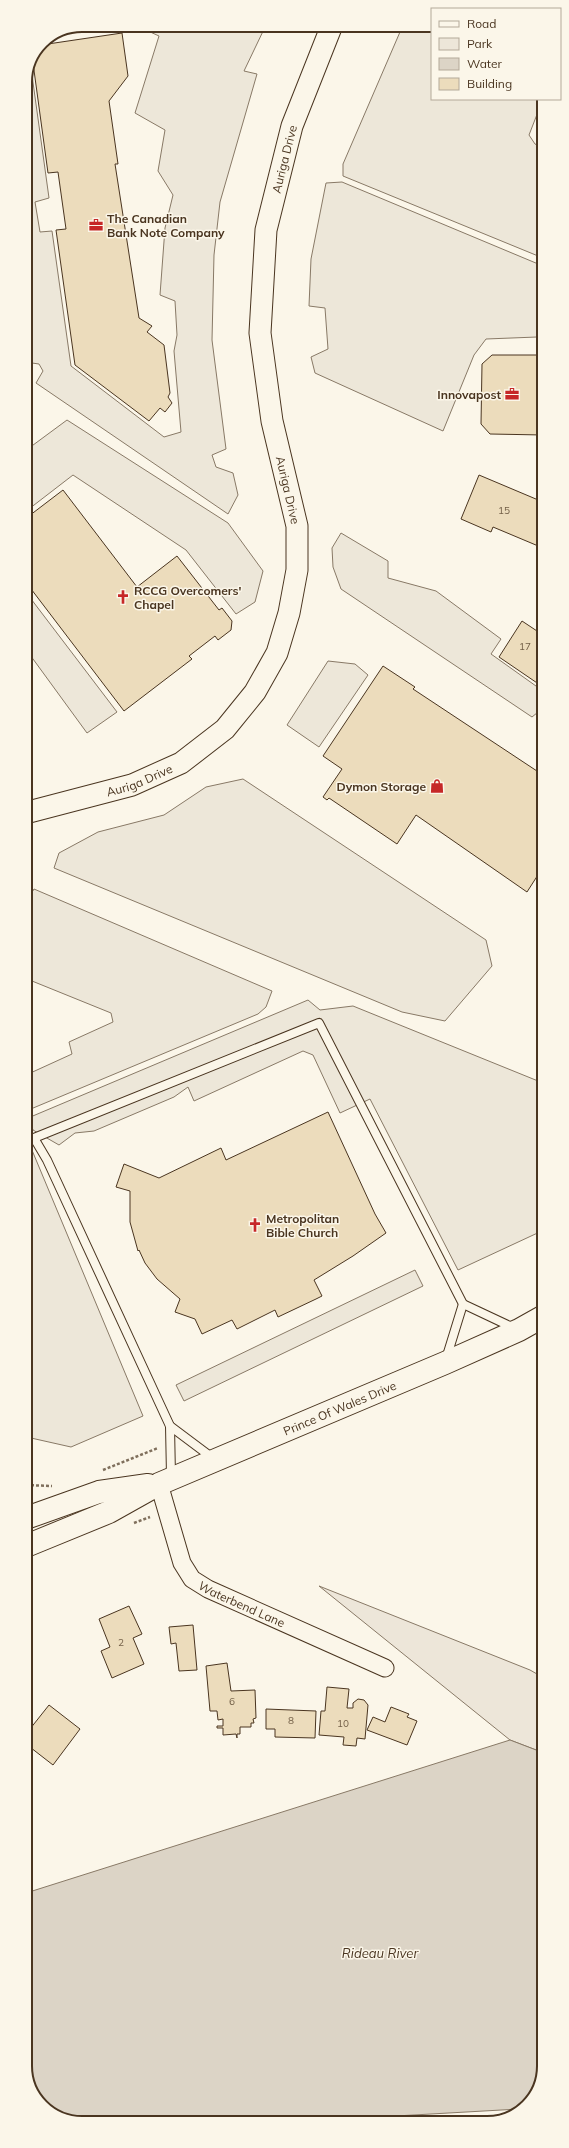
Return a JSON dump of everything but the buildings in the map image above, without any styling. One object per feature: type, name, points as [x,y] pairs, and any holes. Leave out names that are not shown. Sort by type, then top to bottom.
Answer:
[{"type":"main road","name":"Prince Of Wales Drive","points":[[32,1544],[109,1512],[165,1481],[216,1461],[445,1363],[519,1330],[537,1320]]},
{"type":"main road","name":"Prince Of Wales Drive","points":[[519,1330],[537,1325]]},
{"type":"main road","name":"Prince Of Wales Drive","points":[[32,1516],[99,1492],[165,1481]]},
{"type":"street","name":"Auriga Drive","points":[[32,811],[132,785],[181,763],[225,729],[255,692],[277,653],[289,613],[297,570],[297,526],[272,421],[260,333],[266,230],[292,126],[329,32]]},
{"type":"street","name":"Waterbend Lane","points":[[165,1481],[182,1563],[192,1579],[208,1589],[385,1668]]},
{"type":"lane","points":[[32,1137],[319,1023],[463,1304],[519,1330]]},
{"type":"lane","points":[[32,1141],[47,1160],[170,1426],[170,1443],[165,1481]]},
{"type":"lane","points":[[445,1363],[463,1304]]},
{"type":"lane","points":[[170,1426],[216,1461]]},
{"type":"path","points":[[96,1473],[170,1443]]},
{"type":"path","points":[[32,1485],[53,1487]]},
{"type":"green space","points":[[319,1586],[537,1674],[537,1750],[510,1740]]},
{"type":"shaded area","points":[[150,32],[263,32],[244,71],[257,74],[220,202],[214,255],[212,340],[226,449],[212,455],[216,467],[233,473],[238,495],[228,514],[36,383],[43,371],[39,364],[32,363],[32,78],[49,198],[35,202],[40,232],[52,231],[71,366],[164,437],[181,432],[174,351],[177,335],[175,301],[160,295],[165,228],[173,195],[158,171],[165,130],[135,113],[159,36]]},
{"type":"shaded area","points":[[400,32],[431,32],[431,100],[537,100],[537,114],[529,135],[537,145],[537,256],[343,176],[343,164]]},
{"type":"shaded area","points":[[342,182],[537,263],[537,337],[486,339],[474,355],[443,431],[315,373],[311,357],[328,349],[325,308],[309,306],[311,259],[326,183]]},
{"type":"shaded area","points":[[67,420],[228,523],[263,571],[255,602],[236,614],[186,550],[73,475],[32,507],[32,446]]},
{"type":"shaded area","points":[[341,533],[388,561],[388,578],[436,591],[501,639],[491,654],[537,687],[537,713],[532,717],[341,589],[333,567],[332,548]]},
{"type":"shaded area","points":[[32,600],[117,712],[87,733],[32,658]]},
{"type":"shaded area","points":[[328,661],[355,664],[368,675],[319,747],[287,725]]},
{"type":"shaded area","points":[[243,779],[486,940],[492,966],[445,1021],[402,1012],[54,868],[59,853],[98,832],[164,815],[206,787]]},
{"type":"shaded area","points":[[34,889],[272,991],[266,1007],[258,1014],[32,1108],[32,1072],[72,1054],[69,1042],[113,1022],[111,1013],[32,981],[32,892]]},
{"type":"shaded area","points":[[308,1000],[320,1010],[353,1006],[537,1081],[537,1233],[458,1270],[370,1099],[340,1113],[313,1055],[303,1051],[194,1101],[188,1087],[174,1097],[94,1131],[75,1133],[59,1145],[33,1130],[32,1116]]},
{"type":"shaded area","points":[[32,1150],[143,1416],[71,1447],[32,1438]]},
{"type":"shaded area","points":[[415,1270],[423,1286],[184,1401],[176,1385]]},
{"type":"water","name":"Rideau River","points":[[510,1740],[537,1750],[537,2072],[532,2088],[527,2096],[511,2109],[396,2116],[79,2116],[63,2112],[49,2103],[42,2096],[33,2075],[32,1891]]},
{"type":"place","name":"The Canadian Bank Note Company","points":[[96,225]]},
{"type":"place","name":"Innovapost","points":[[512,394]]},
{"type":"place","name":"RCCG Overcomers' Chapel","points":[[123,597]]},
{"type":"place","name":"Dymon Storage","points":[[437,786]]},
{"type":"place","name":"Metropolitan Bible Church","points":[[255,1225]]}]
